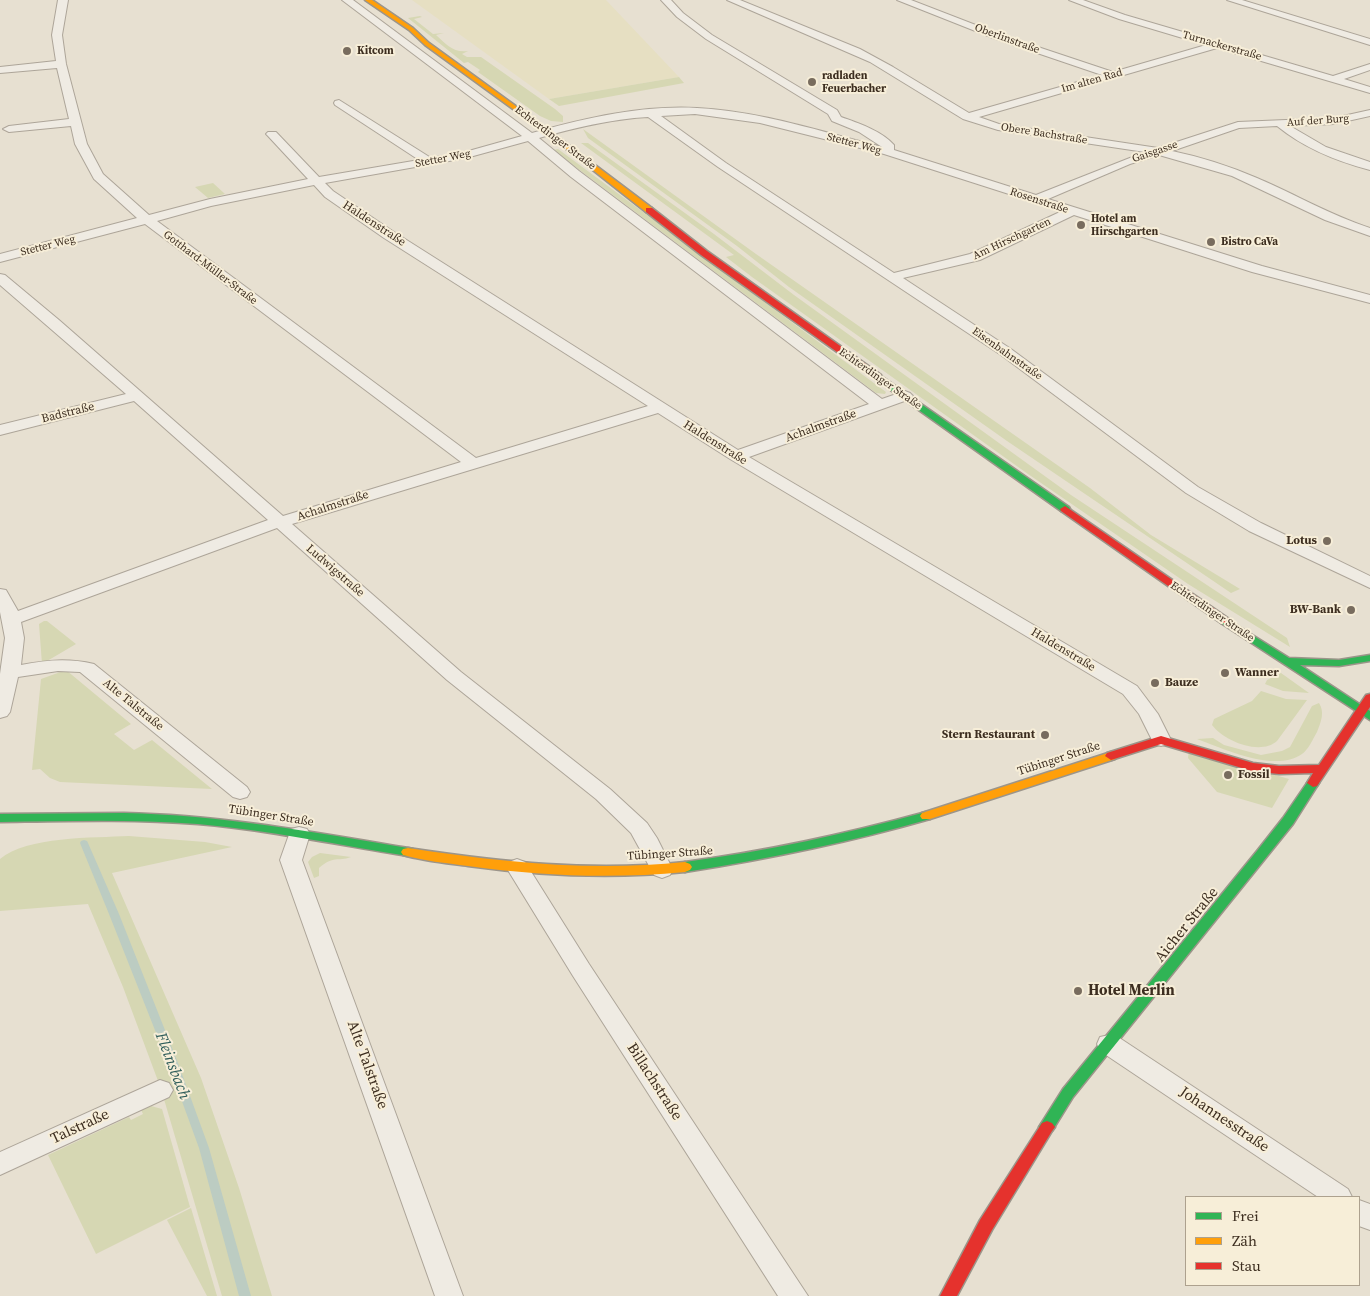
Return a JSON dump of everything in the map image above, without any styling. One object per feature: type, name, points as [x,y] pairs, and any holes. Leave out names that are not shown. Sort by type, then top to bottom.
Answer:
[{"type":"main road","name":"Echterdinger Straße","points":[[368,0],[411,29],[427,44],[548,132],[710,257],[1123,551],[1366,714]]},
{"type":"main road","points":[[1283,660],[1331,664],[1370,658]]},
{"type":"main road","name":"Aicher Straße","points":[[948,1296],[986,1225],[1068,1093],[1262,854],[1323,769],[1366,714],[1370,698]]},
{"type":"main road","name":"Tübinger Straße","points":[[0,818],[169,818],[227,823],[517,866],[578,871],[662,870],[753,859],[824,844],[950,808],[1161,740],[1184,744],[1246,765],[1264,769],[1323,769]]},
{"type":"street","name":"Gotthard-Müller-Straße","points":[[63,0],[57,35],[61,64],[80,144],[98,176],[129,206],[474,464]]},
{"type":"street","name":"Echterdinger Straße","points":[[347,0],[531,137],[575,174],[880,406]]},
{"type":"street","name":"Rosenstraße","points":[[666,0],[680,15],[709,37],[833,112],[836,119],[857,127],[883,141],[888,145],[888,152],[1257,269],[1370,299]]},
{"type":"street","name":"Obere Bachstraße","points":[[732,0],[821,35],[875,61],[967,117],[998,126],[1158,151],[1194,159],[1235,172],[1320,214],[1370,232]]},
{"type":"street","name":"Oberlinstraße","points":[[902,0],[996,36],[1113,75]]},
{"type":"street","name":"Turnackerstraße","points":[[1074,0],[1122,17],[1370,90]]},
{"type":"street","points":[[1232,0],[1370,42]]},
{"type":"street","points":[[390,33],[411,29]]},
{"type":"street","name":"Im alten Rad","points":[[967,117],[1217,45]]},
{"type":"street","points":[[0,70],[61,64]]},
{"type":"street","points":[[1334,79],[1370,68]]},
{"type":"street","points":[[339,103],[430,162]]},
{"type":"street","name":"Stetter Weg","points":[[0,258],[146,219],[316,181],[475,153],[590,122],[650,113],[689,111],[728,114],[888,152]]},
{"type":"street","name":"Eisenbahnstraße","points":[[650,113],[722,165],[1040,376],[1192,490],[1255,527],[1364,581]]},
{"type":"street","name":"Auf der Burg","points":[[1280,123],[1339,121],[1369,115]]},
{"type":"street","points":[[813,133],[836,119]]},
{"type":"street","points":[[9,129],[75,122]]},
{"type":"street","name":"Auf der Burg","points":[[1280,123],[1300,138],[1323,151],[1370,166]]},
{"type":"street","name":"Gaisgasse","points":[[1035,200],[1158,151],[1238,126],[1280,123]]},
{"type":"street","name":"Haldenstraße","points":[[272,134],[329,194],[357,214],[658,408],[1130,690],[1142,703],[1154,721],[1161,740]]},
{"type":"street","name":"Am Hirschgarten","points":[[893,277],[975,257],[1072,211]]},
{"type":"street","name":"Ludwigstraße","points":[[0,278],[454,676],[547,748],[629,818],[646,838],[662,870]]},
{"type":"street","name":"Badstraße","points":[[0,430],[136,396]]},
{"type":"street","name":"Achalmstraße","points":[[736,456],[905,396]]},
{"type":"street","name":"Achalmstraße","points":[[13,619],[250,531],[658,408]]},
{"type":"street","points":[[0,594],[13,619],[16,641],[0,712]]},
{"type":"street","name":"Alte Talstraße","points":[[10,672],[63,664],[76,664],[87,668],[240,792]]},
{"type":"street","name":"Alte Talstraße","points":[[299,834],[291,860],[449,1296]]},
{"type":"street","name":"Billachstraße","points":[[517,866],[587,978],[794,1296]]},
{"type":"street","name":"Johannesstraße","points":[[1108,1044],[1337,1196]]},
{"type":"street","name":"Talstraße","points":[[0,1164],[160,1090]]},
{"type":"shaded area","points":[[412,0],[606,0],[679,77],[549,99]]},
{"type":"green space","points":[[422,17],[414,19],[433,34],[444,33],[436,35],[447,45],[458,51],[468,51],[462,54],[467,57],[481,57],[555,109],[563,116],[563,122],[551,121],[540,116],[478,72],[480,70],[468,62],[464,63],[408,18]]},
{"type":"green space","points":[[679,77],[684,83],[559,106],[549,99]]},
{"type":"green space","points":[[583,129],[756,254],[1090,488],[1151,535],[1240,589],[1231,593],[1007,441],[789,287],[737,246],[588,138]]},
{"type":"green space","points":[[581,143],[588,143],[714,234],[794,295],[1071,495],[1287,638],[1290,647],[1188,584],[1028,474],[752,277],[726,257],[734,255]]},
{"type":"green space","points":[[558,149],[886,392],[885,394],[876,393],[553,150]]},
{"type":"green space","points":[[213,183],[225,194],[208,198],[195,187]]},
{"type":"green space","points":[[47,621],[76,644],[42,664],[39,624]]},
{"type":"green space","points":[[66,670],[131,724],[114,734],[134,750],[152,740],[212,789],[60,782],[50,778],[40,769],[32,770],[41,679]]},
{"type":"green space","points":[[1281,673],[1309,693],[1283,691],[1265,684],[1267,680]]},
{"type":"green space","points":[[1261,691],[1286,699],[1307,700],[1277,741],[1261,747],[1243,745],[1225,736],[1212,725],[1214,719],[1252,701]]},
{"type":"green space","points":[[1319,703],[1322,713],[1317,732],[1304,752],[1291,759],[1278,761],[1264,760],[1235,753],[1197,739],[1213,738],[1224,745],[1261,755],[1282,751],[1290,747],[1312,706]]},
{"type":"green space","points":[[1189,750],[1289,779],[1272,808],[1217,792],[1188,758]]},
{"type":"green space","points":[[129,836],[205,842],[232,847],[112,873],[201,1078],[239,1188],[272,1296],[222,1296],[161,1089],[123,987],[88,904],[0,911],[0,859],[12,851],[43,842]]},
{"type":"green space","points":[[320,853],[351,857],[328,862],[319,868],[319,876],[314,878],[308,862],[312,857]]},
{"type":"green space","points":[[151,1106],[162,1109],[190,1207],[96,1254],[48,1155],[129,1117],[131,1120],[143,1114],[141,1110]]},
{"type":"green space","points":[[191,1208],[217,1296],[207,1296],[167,1220]]},
{"type":"waterway","name":"Fleinsbach","points":[[84,843],[173,1063],[204,1148],[245,1296]]},
{"type":"traffic: fast","points":[[878,377],[1065,509]]},
{"type":"traffic: fast","points":[[1225,621],[1370,716]]},
{"type":"traffic: fast","points":[[1287,661],[1339,663],[1370,658]]},
{"type":"traffic: fast","points":[[1047,1127],[1068,1093],[1262,854],[1288,821],[1313,783]]},
{"type":"traffic: fast","points":[[685,867],[807,846],[926,816]]},
{"type":"traffic: fast","points":[[0,818],[124,817],[198,820],[277,830],[408,852]]},
{"type":"traffic: slow","points":[[368,0],[411,29],[427,44],[548,132],[649,210]]},
{"type":"traffic: slow","points":[[926,816],[1111,756]]},
{"type":"traffic: slow","points":[[408,852],[511,867],[546,870],[616,872],[685,867]]},
{"type":"traffic: jam","points":[[649,210],[704,253],[878,377]]},
{"type":"traffic: jam","points":[[1065,509],[1225,621]]},
{"type":"traffic: jam","points":[[1313,783],[1370,698]]},
{"type":"traffic: jam","points":[[1111,756],[1161,740],[1252,767],[1279,770],[1323,769]]},
{"type":"traffic: jam","points":[[948,1296],[986,1225],[1047,1127]]},
{"type":"place","name":"Kitcom","points":[[347,51]]},
{"type":"place","name":"radladen Feuerbacher","points":[[812,82]]},
{"type":"place","name":"Hotel am Hirschgarten","points":[[1081,225]]},
{"type":"place","name":"Bistro CaVa","points":[[1211,242]]},
{"type":"place","name":"Lotus","points":[[1327,541]]},
{"type":"place","name":"BW-Bank","points":[[1351,610]]},
{"type":"place","name":"Wanner","points":[[1225,673]]},
{"type":"place","name":"Bauze","points":[[1155,683]]},
{"type":"place","name":"Stern Restaurant","points":[[1045,735]]},
{"type":"place","name":"Fossil","points":[[1228,775]]},
{"type":"place","name":"Hotel Merlin","points":[[1078,991]]}]
